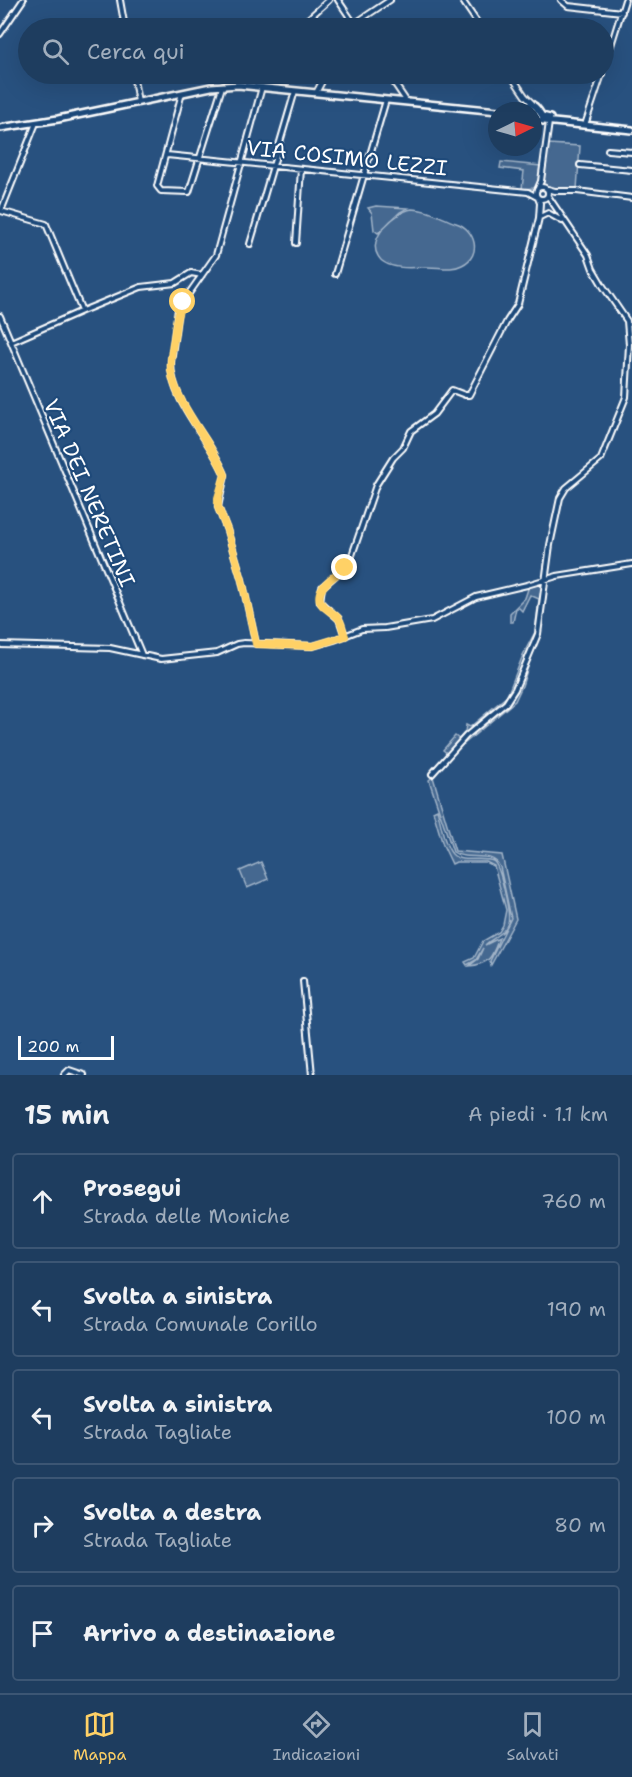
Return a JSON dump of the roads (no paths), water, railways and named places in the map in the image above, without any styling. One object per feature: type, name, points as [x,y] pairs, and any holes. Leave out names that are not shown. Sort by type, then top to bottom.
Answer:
[{"type":"main road","points":[[0,128],[222,86],[262,86],[488,110]]},
{"type":"main road","points":[[542,116],[632,128]]},
{"type":"main road","points":[[542,121],[632,128]]},
{"type":"street","points":[[0,34],[23,0]]},
{"type":"street","points":[[120,0],[123,18]]},
{"type":"street","points":[[309,18],[328,0]]},
{"type":"street","points":[[338,0],[350,18]]},
{"type":"street","points":[[366,18],[390,0]]},
{"type":"street","points":[[462,0],[474,18]]},
{"type":"street","points":[[561,0],[568,6],[622,12]]},
{"type":"street","points":[[614,36],[625,0]]},
{"type":"street","points":[[135,84],[138,103]]},
{"type":"street","points":[[316,93],[321,84]]},
{"type":"street","points":[[395,84],[407,102]]},
{"type":"street","points":[[517,84],[530,102]]},
{"type":"street","points":[[586,122],[599,84]]},
{"type":"street","points":[[182,93],[158,189],[189,192],[222,86]]},
{"type":"street","points":[[256,644],[242,580],[218,507],[218,498],[225,475],[185,405],[176,387],[171,369],[178,309],[216,255],[262,86]]},
{"type":"street","points":[[250,244],[296,90]]},
{"type":"street","points":[[524,102],[525,96]]},
{"type":"street","points":[[335,274],[386,100]]},
{"type":"street","points":[[345,636],[339,619],[320,602],[322,587],[349,564],[376,485],[405,444],[411,431],[434,414],[452,390],[465,395],[470,394],[507,320],[518,304],[543,197],[541,181],[549,121]]},
{"type":"street","points":[[36,123],[1,211],[46,225],[82,311]]},
{"type":"street","points":[[608,150],[632,152]]},
{"type":"street","name":"VIA COSIMO LEZZI","points":[[167,155],[524,192],[543,197],[553,204]]},
{"type":"street","points":[[580,165],[632,170]]},
{"type":"street","points":[[296,243],[302,169]]},
{"type":"street","points":[[541,188],[557,192]]},
{"type":"street","points":[[541,188],[543,197]]},
{"type":"street","name":"VIA COSIMO LEZZI","points":[[524,192],[541,188]]},
{"type":"street","points":[[543,197],[557,192],[576,191],[632,198]]},
{"type":"street","points":[[432,774],[466,736],[510,698],[538,634],[548,558],[557,509],[563,492],[601,459],[626,397],[630,321],[603,286],[588,255],[553,204],[546,202],[540,206]]},
{"type":"street","points":[[539,218],[548,213],[566,223]]},
{"type":"street","points":[[11,342],[141,287],[175,283],[191,273],[202,275]]},
{"type":"street","name":"VIA DEI NERETINI","points":[[0,316],[141,655]]},
{"type":"street","points":[[548,558],[550,571],[557,576]]},
{"type":"street","points":[[0,645],[110,648],[161,659],[217,653],[237,644],[313,646],[362,629],[423,622],[442,616],[476,597],[557,576],[632,564]]},
{"type":"street","points":[[303,981],[312,1075]]},
{"type":"street","points":[[64,1075],[69,1070],[84,1075]]}]
